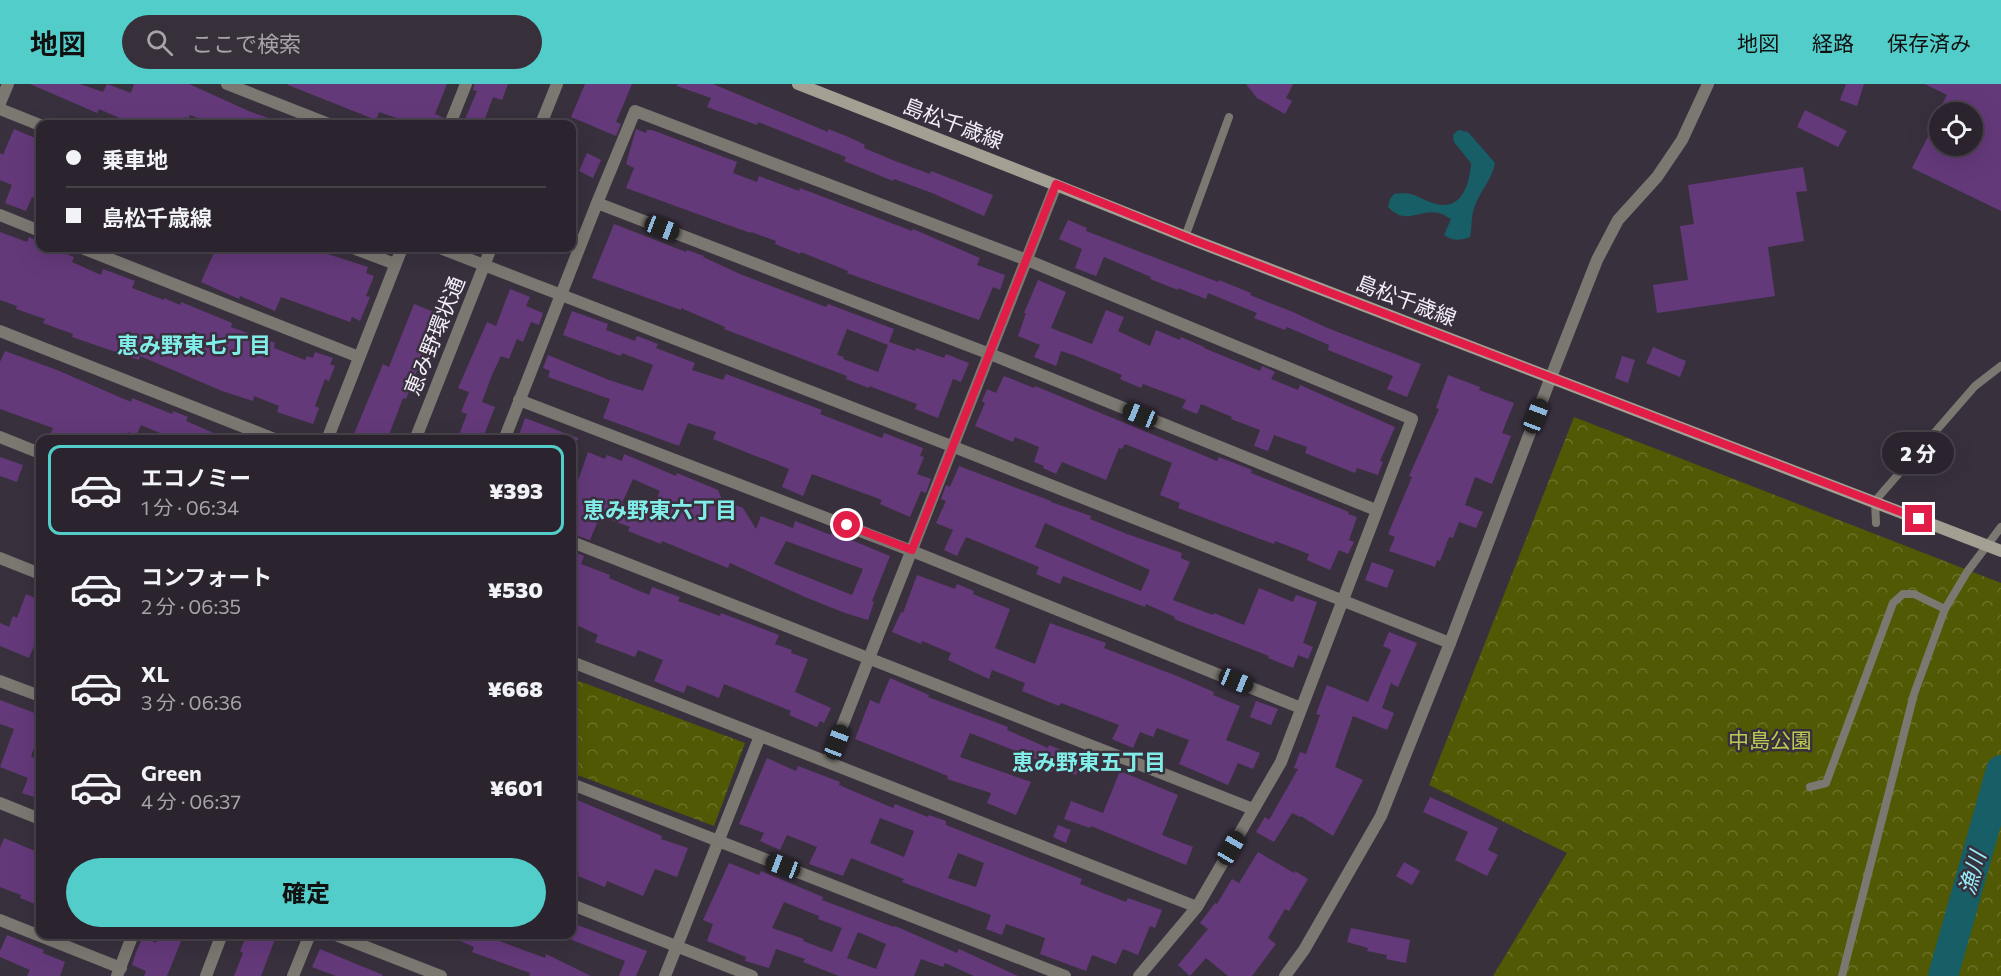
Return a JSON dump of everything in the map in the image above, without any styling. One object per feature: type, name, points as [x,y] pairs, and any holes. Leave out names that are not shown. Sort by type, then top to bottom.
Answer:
[{"type":"main road","name":"島松千歳線","points":[[798,84],[1056,184],[1185,237],[2001,551]]},
{"type":"street","points":[[0,103],[8,84]]},
{"type":"street","points":[[227,84],[319,120]]},
{"type":"street","points":[[452,120],[466,84]]},
{"type":"street","points":[[543,120],[557,84]]},
{"type":"street","points":[[1285,976],[1304,950],[1381,816],[1597,260],[1618,220],[1657,177],[1682,140],[1708,84]]},
{"type":"street","points":[[0,109],[36,123]]},
{"type":"street","points":[[506,435],[635,111],[1026,260],[1412,418],[1281,762],[1197,907],[1138,976]]},
{"type":"street","points":[[828,762],[1056,184]]},
{"type":"street","points":[[597,203],[990,354],[1376,510]]},
{"type":"street","points":[[0,215],[36,229]]},
{"type":"street","points":[[92,252],[359,357]]},
{"type":"street","points":[[363,252],[395,264]]},
{"type":"street","points":[[329,435],[400,252]]},
{"type":"street","points":[[450,252],[954,447],[1450,643]]},
{"type":"street","name":"恵み野環状通","points":[[417,435],[489,252]]},
{"type":"street","points":[[0,331],[264,435]]},
{"type":"street","points":[[519,400],[912,550],[1301,708]]},
{"type":"street","points":[[0,437],[36,451]]},
{"type":"street","points":[[576,544],[1253,809]]},
{"type":"street","points":[[0,558],[36,572]]},
{"type":"street","points":[[576,664],[1197,907]]},
{"type":"street","points":[[0,681],[36,694]]},
{"type":"street","points":[[665,976],[760,736]]},
{"type":"street","points":[[576,786],[1065,976]]},
{"type":"street","points":[[0,803],[36,817]]},
{"type":"street","points":[[576,907],[752,976]]},
{"type":"street","points":[[0,920],[36,936]]},
{"type":"street","points":[[43,939],[119,972],[132,939]]},
{"type":"street","points":[[206,976],[220,939]]},
{"type":"street","points":[[293,976],[308,939]]},
{"type":"street","points":[[346,939],[441,976]]},
{"type":"lane","points":[[1185,237],[1229,117]]},
{"type":"lane","points":[[1876,523],[1875,501],[1975,386],[2001,366]]},
{"type":"lane","points":[[1842,976],[1914,694],[1945,609],[1967,572],[2001,526]]},
{"type":"lane","points":[[1810,787],[1826,783],[1893,603],[1903,594],[1914,594],[1945,609]]},
{"type":"green space","name":"中島公園","points":[[1574,417],[2001,583],[2001,976],[1493,976],[1567,853],[1429,785]]},
{"type":"green space","points":[[576,680],[745,743],[714,826],[576,774]]},
{"type":"water","points":[[1458,130],[1468,132],[1495,163],[1491,176],[1475,205],[1470,237],[1457,240],[1444,235],[1451,219],[1443,214],[1431,212],[1407,216],[1395,213],[1388,207],[1394,194],[1412,195],[1445,205],[1452,203],[1463,194],[1469,179],[1471,163],[1454,142],[1453,135]]},
{"type":"building","points":[[30,84],[80,84],[103,92],[107,84],[131,93],[134,84],[189,84],[273,120],[203,120],[190,115],[188,119],[185,117],[184,120],[124,120],[99,109],[97,113]]},
{"type":"building","points":[[447,84],[435,114],[444,118],[443,120],[402,120],[379,112],[376,120],[288,85]]},
{"type":"building","points":[[474,84],[508,84],[502,100],[493,97],[484,120],[465,120],[477,91],[473,90]]},
{"type":"building","points":[[585,84],[632,84],[616,122],[621,124],[616,136],[571,117]]},
{"type":"building","points":[[677,84],[713,84],[828,132],[828,129],[851,138],[865,145],[864,148],[895,161],[930,174],[931,171],[993,195],[984,216],[932,193],[894,179],[893,181],[844,161],[846,157],[758,122],[757,125],[707,107],[711,98],[677,86]]},
{"type":"building","points":[[1246,84],[1293,84],[1286,98],[1292,101],[1285,114],[1257,98]]},
{"type":"building","points":[[1846,84],[1864,84],[1857,106],[1840,100]]},
{"type":"building","points":[[1925,84],[2001,84],[2001,211],[1912,168],[1929,135],[1929,156],[1983,156],[1983,102],[1943,102],[1947,95]]},
{"type":"building","points":[[1805,110],[1847,131],[1838,147],[1797,127]]},
{"type":"building","points":[[14,129],[36,138],[36,199],[32,197],[26,211],[5,203],[12,185],[0,180],[0,153],[3,155]]},
{"type":"building","points":[[636,129],[646,133],[647,130],[652,130],[737,162],[733,173],[757,182],[759,176],[799,191],[800,188],[912,231],[913,229],[980,258],[977,265],[1005,275],[1000,290],[993,287],[979,320],[847,273],[848,271],[801,252],[800,254],[775,244],[776,241],[626,188],[634,168],[626,164]]},
{"type":"building","points":[[587,153],[601,160],[593,178],[579,171]]},
{"type":"building","points":[[1803,167],[1807,191],[1796,192],[1804,241],[1768,247],[1775,296],[1657,313],[1653,285],[1688,280],[1680,226],[1694,224],[1688,185]]},
{"type":"building","points":[[1068,220],[1087,228],[1086,231],[1218,282],[1219,280],[1325,327],[1421,364],[1407,397],[1387,389],[1393,376],[1328,350],[1329,345],[1287,327],[1285,330],[1254,318],[1257,313],[1208,293],[1206,299],[1178,288],[1178,290],[1104,257],[1096,276],[1075,268],[1082,249],[1059,239]]},
{"type":"building","points":[[614,224],[686,252],[687,250],[704,256],[740,274],[826,307],[828,304],[894,329],[889,342],[944,358],[946,354],[969,363],[961,382],[953,379],[938,418],[915,409],[917,404],[846,379],[847,376],[724,329],[725,327],[681,308],[681,310],[592,278]],"holes":[[[847,329],[888,345],[878,372],[837,355]]]},
{"type":"building","points":[[0,232],[27,242],[29,237],[36,240],[36,252],[61,252],[74,257],[72,262],[101,275],[103,269],[135,281],[132,288],[180,305],[181,302],[232,323],[231,327],[275,343],[274,348],[305,360],[307,356],[313,358],[315,352],[333,358],[330,364],[335,366],[329,381],[325,379],[315,406],[319,408],[313,424],[277,412],[279,406],[254,396],[253,401],[222,391],[140,356],[139,360],[72,337],[73,334],[43,323],[45,319],[16,309],[17,306],[0,300]]},
{"type":"building","points":[[214,252],[321,252],[368,267],[366,273],[374,276],[366,296],[370,297],[360,321],[352,317],[350,322],[281,297],[275,311],[240,296],[239,299],[201,282]]},
{"type":"building","points":[[1038,280],[1066,292],[1051,328],[1092,344],[1106,310],[1124,317],[1118,331],[1150,346],[1156,330],[1180,340],[1181,337],[1260,371],[1262,366],[1275,372],[1271,379],[1298,390],[1300,385],[1395,427],[1380,461],[1383,462],[1378,475],[1357,468],[1355,473],[1305,453],[1307,447],[1274,435],[1268,451],[1254,446],[1260,430],[1201,404],[1197,414],[1182,408],[1186,400],[1143,384],[1141,388],[1120,379],[1122,375],[1076,356],[1061,351],[1056,366],[1034,357],[1040,345],[1018,336],[1026,313],[1024,313]]},
{"type":"building","points":[[510,289],[530,297],[526,306],[543,313],[539,325],[531,322],[523,342],[517,339],[509,359],[501,356],[482,402],[495,407],[484,435],[459,435],[467,414],[461,412],[469,392],[458,388],[487,322],[496,326]]},
{"type":"building","points":[[414,304],[439,314],[406,399],[403,398],[389,435],[354,434],[383,364],[389,367]]},
{"type":"building","points":[[572,311],[608,324],[606,330],[635,341],[637,336],[658,344],[656,348],[695,363],[692,370],[723,380],[726,374],[822,410],[820,414],[882,438],[884,433],[923,448],[920,456],[924,457],[917,474],[931,479],[926,493],[921,491],[910,517],[880,504],[882,500],[812,474],[803,496],[782,487],[789,469],[713,439],[716,432],[688,423],[679,446],[603,418],[610,399],[548,377],[550,371],[543,368],[548,355],[643,391],[653,365],[563,335]]},
{"type":"building","points":[[1653,347],[1686,361],[1680,377],[1646,363]]},
{"type":"building","points":[[5,351],[57,370],[131,402],[132,398],[172,414],[173,411],[188,417],[186,421],[218,435],[165,435],[141,425],[136,435],[128,432],[127,435],[50,435],[53,428],[0,409],[0,362]]},
{"type":"building","points":[[1622,356],[1635,360],[1628,383],[1615,378]]},
{"type":"building","points":[[1448,375],[1514,403],[1502,433],[1511,436],[1492,484],[1475,477],[1465,505],[1483,512],[1476,528],[1459,522],[1453,538],[1449,537],[1440,561],[1437,560],[1435,567],[1389,551],[1395,537],[1388,534],[1412,477],[1409,476],[1439,409],[1436,408]]},
{"type":"building","points":[[1004,376],[1034,388],[1035,386],[1217,461],[1219,457],[1252,470],[1251,473],[1349,512],[1348,514],[1357,517],[1349,540],[1354,542],[1348,554],[1339,550],[1330,570],[1307,560],[1309,554],[1275,541],[1274,544],[1178,508],[1180,503],[1160,495],[1172,463],[1125,444],[1122,449],[1119,448],[1106,480],[1062,462],[1056,474],[1043,468],[1044,466],[1034,462],[1039,447],[1015,437],[1013,442],[975,426],[985,403],[982,401],[987,389],[996,393]]},
{"type":"building","points":[[525,418],[570,435],[519,435]]},
{"type":"building","points":[[588,452],[605,459],[607,455],[622,461],[624,454],[676,476],[677,473],[718,490],[722,500],[743,508],[756,529],[761,516],[793,528],[795,521],[831,535],[832,532],[890,556],[872,601],[874,602],[868,620],[805,597],[730,563],[728,568],[662,541],[661,544],[628,531],[630,527],[600,516],[590,540],[576,535],[576,486]],"holes":[[[633,479],[660,491],[650,514],[622,503]],[[786,541],[863,569],[852,595],[774,564]]]},
{"type":"building","points":[[0,457],[23,465],[17,482],[0,476]]},
{"type":"building","points":[[959,466],[1091,516],[1090,519],[1127,534],[1182,553],[1181,558],[1190,562],[1173,600],[1244,625],[1259,588],[1293,602],[1296,595],[1317,602],[1303,643],[1313,647],[1308,659],[1298,655],[1293,668],[1268,658],[1269,656],[1174,619],[1175,617],[1146,604],[1145,607],[1063,576],[1060,584],[1036,574],[1039,567],[966,537],[957,556],[944,550],[953,530],[936,523],[946,501],[941,499],[946,485],[950,487]],"holes":[[[1045,523],[1150,570],[1141,591],[1035,547]]]},
{"type":"building","points":[[576,553],[584,556],[581,564],[610,575],[609,578],[649,595],[652,587],[680,597],[678,601],[720,616],[721,613],[779,635],[775,644],[808,659],[795,692],[831,708],[824,723],[820,721],[817,727],[789,715],[791,711],[724,684],[719,698],[687,685],[684,693],[654,681],[663,660],[638,650],[635,657],[595,642],[598,635],[576,625]]},
{"type":"building","points":[[1372,562],[1394,570],[1387,588],[1365,580]]},
{"type":"building","points":[[917,575],[955,589],[957,584],[974,591],[973,594],[1010,609],[995,648],[1035,664],[1050,623],[1106,643],[1104,648],[1177,676],[1240,706],[1226,740],[1260,753],[1253,769],[1238,763],[1228,785],[1179,764],[1189,740],[1157,728],[1153,737],[1140,732],[1133,748],[1112,739],[1119,725],[1061,703],[1059,706],[1022,691],[1025,683],[992,670],[989,679],[948,660],[951,653],[892,632],[901,612],[903,613]]},
{"type":"building","points":[[26,594],[36,598],[36,641],[29,658],[0,646],[0,623],[9,627],[13,616],[17,618]]},
{"type":"building","points":[[1389,632],[1417,643],[1398,687],[1391,683],[1382,708],[1394,713],[1387,730],[1353,716],[1335,767],[1363,780],[1333,836],[1292,813],[1274,842],[1256,832],[1265,817],[1269,820],[1298,769],[1294,768],[1300,752],[1306,754],[1320,715],[1316,714],[1327,685],[1368,702],[1391,650],[1383,646]]},
{"type":"building","points":[[890,678],[929,695],[928,697],[1008,727],[1007,730],[1048,748],[1049,745],[1083,759],[1076,775],[970,733],[960,757],[1031,782],[1016,815],[987,803],[991,793],[947,779],[948,776],[855,739],[870,700],[879,704]]},
{"type":"building","points":[[0,700],[36,714],[36,743],[31,756],[34,761],[36,757],[36,798],[22,793],[28,778],[0,767],[14,729],[0,724]]},
{"type":"building","points":[[1256,701],[1278,709],[1271,725],[1250,717]]},
{"type":"building","points":[[767,758],[796,771],[798,766],[840,782],[839,785],[893,808],[895,804],[928,817],[929,815],[946,821],[946,825],[1082,879],[1080,884],[1126,902],[1128,898],[1162,910],[1155,928],[1150,926],[1138,955],[1123,949],[1116,964],[1092,955],[1086,971],[1040,954],[1045,938],[1006,924],[1002,935],[986,929],[991,915],[902,882],[904,879],[851,858],[843,876],[809,864],[817,847],[787,835],[780,850],[760,841],[764,833],[739,824]],"holes":[[[880,818],[914,831],[904,857],[870,843]],[[958,853],[984,863],[976,887],[948,878]]]},
{"type":"building","points":[[1120,771],[1178,795],[1162,835],[1193,847],[1186,865],[1091,826],[1090,828],[1064,819],[1071,801],[1103,813]]},
{"type":"building","points":[[1430,797],[1498,828],[1488,850],[1498,855],[1487,876],[1455,860],[1468,832],[1423,812]]},
{"type":"building","points":[[576,799],[662,836],[661,839],[688,848],[677,877],[655,869],[643,896],[607,881],[605,887],[578,876],[579,873],[576,872]]},
{"type":"building","points":[[1058,825],[1071,830],[1066,843],[1053,837]]},
{"type":"building","points":[[4,838],[36,851],[36,904],[20,898],[21,895],[0,887],[0,848]]},
{"type":"building","points":[[1258,852],[1308,879],[1289,911],[1285,909],[1268,938],[1276,944],[1252,976],[1228,976],[1206,958],[1190,976],[1178,965],[1208,929],[1200,923],[1215,903],[1217,904],[1232,879],[1239,883]]},
{"type":"building","points":[[1404,862],[1420,871],[1412,885],[1396,876]]},
{"type":"building","points":[[729,863],[759,875],[761,871],[823,897],[822,900],[895,926],[957,953],[959,949],[1018,976],[974,976],[945,963],[943,967],[921,959],[914,976],[839,976],[803,962],[805,959],[776,949],[769,968],[745,961],[746,957],[707,941],[713,924],[703,920]],"holes":[[[784,902],[842,928],[832,952],[772,928]],[[858,932],[886,944],[876,969],[847,958]]]},
{"type":"building","points":[[576,924],[647,951],[636,976],[619,976],[625,961],[572,940],[576,939]]},
{"type":"building","points":[[1351,928],[1410,940],[1406,963],[1386,959],[1387,955],[1367,951],[1368,948],[1347,942]]},
{"type":"building","points":[[7,935],[44,950],[43,953],[65,962],[60,976],[27,976],[30,970],[0,957],[0,951]]},
{"type":"building","points":[[142,939],[156,943],[158,939],[182,939],[167,976],[144,976],[146,971],[132,965],[136,952]]},
{"type":"building","points":[[245,939],[275,939],[261,976],[234,976],[243,953],[240,951]]},
{"type":"building","points":[[456,939],[494,939],[545,958],[546,954],[591,976],[529,976],[530,973],[472,952],[474,947]]},
{"type":"building","points":[[320,949],[383,975],[336,976],[312,967]]},
{"type":"waterway","name":"漁川","points":[[1943,976],[2001,770]]},
{"type":"district","name":"恵み野東七丁目","points":[[194,345]]},
{"type":"district","name":"恵み野東六丁目","points":[[660,510]]},
{"type":"district","name":"恵み野東五丁目","points":[[1089,762]]},
{"type":"route","points":[[847,525],[912,550],[1056,184],[1196,241],[1919,519]]}]
